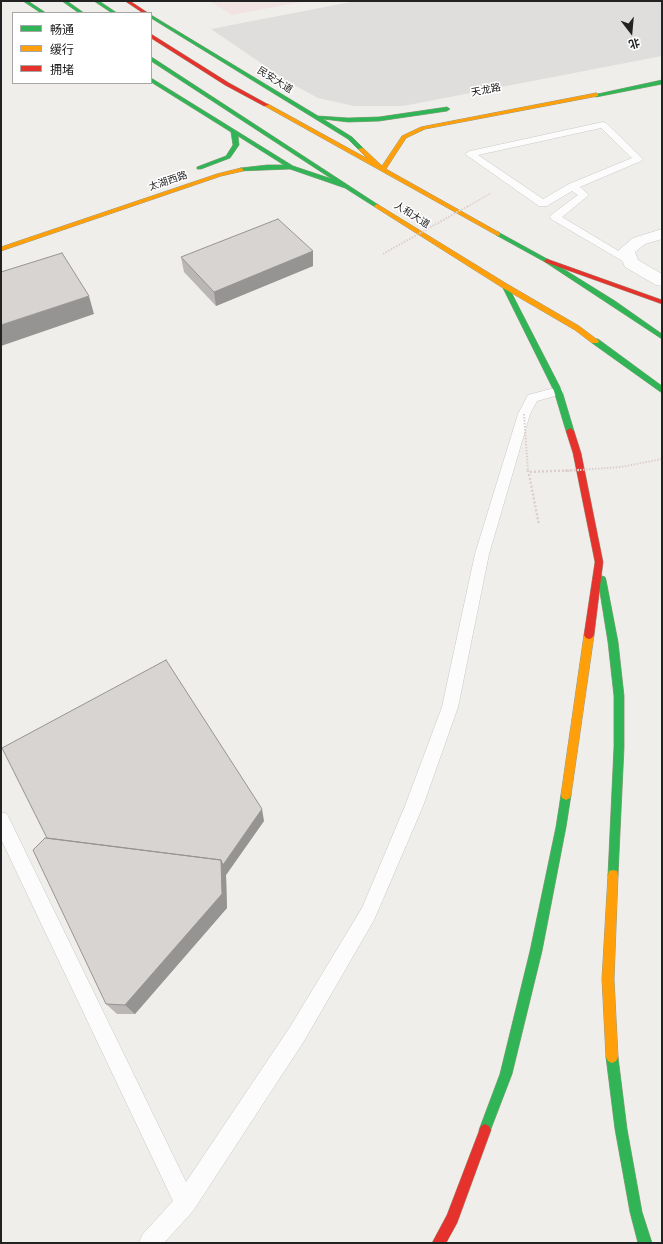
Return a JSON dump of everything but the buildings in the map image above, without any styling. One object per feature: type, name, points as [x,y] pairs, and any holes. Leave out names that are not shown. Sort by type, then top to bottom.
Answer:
[{"type":"main road","points":[[25,1],[42,12]]},
{"type":"main road","points":[[64,1],[80,12]]},
{"type":"main road","points":[[96,1],[113,12]]},
{"type":"main road","points":[[127,1],[144,12]]},
{"type":"main road","name":"民安大道","points":[[152,17],[350,138],[382,170]]},
{"type":"main road","name":"人和大道","points":[[152,37],[227,84],[548,261],[662,337]]},
{"type":"main road","name":"人和大道","points":[[152,60],[345,186],[505,286],[577,328],[662,390]]},
{"type":"main road","points":[[152,81],[291,167]]},
{"type":"main road","points":[[382,170],[404,136],[423,128],[662,82]]},
{"type":"main road","name":"天龙路","points":[[312,116],[348,120],[379,119],[460,106]]},
{"type":"main road","name":"太湖西路","points":[[187,172],[228,157],[236,145],[234,132]]},
{"type":"main road","name":"太湖西路","points":[[1,249],[219,175],[267,167],[291,167],[345,186]]},
{"type":"main road","points":[[548,261],[662,302]]},
{"type":"main road","points":[[505,286],[558,392],[577,453],[599,562],[613,642],[619,696],[618,755],[608,978],[612,1060],[621,1129],[636,1212],[644,1243]]},
{"type":"main road","points":[[439,1243],[452,1218],[506,1074],[536,951],[561,826],[599,562]]},
{"type":"street","points":[[662,234],[639,241],[626,251],[631,263],[662,281]]},
{"type":"lane","points":[[603,125],[638,159],[573,186],[543,204],[470,154],[603,125]]},
{"type":"lane","points":[[573,186],[584,195],[555,218],[631,263]]},
{"type":"lane","points":[[150,1243],[185,1203],[297,1034],[371,906],[414,806],[450,707],[482,554],[524,414],[532,398],[558,392]]},
{"type":"lane","points":[[1,820],[185,1203]]},
{"type":"path","points":[[383,254],[491,193]]},
{"type":"path","points":[[524,414],[528,472],[539,526]]},
{"type":"path","points":[[528,472],[553,472],[621,467],[662,459]]},
{"type":"shaded area","points":[[209,1],[306,1],[232,15]]},
{"type":"shaded area","points":[[356,1],[662,1],[662,56],[403,106],[354,106],[318,98],[290,83],[211,29]]},
{"type":"traffic: fast","points":[[25,1],[42,12]]},
{"type":"traffic: fast","points":[[64,1],[80,12]]},
{"type":"traffic: fast","points":[[96,1],[113,12]]},
{"type":"traffic: fast","points":[[152,17],[350,138],[361,149]]},
{"type":"traffic: fast","points":[[152,60],[377,206]]},
{"type":"traffic: fast","points":[[152,81],[291,167]]},
{"type":"traffic: fast","points":[[596,95],[662,82]]},
{"type":"traffic: fast","points":[[320,117],[348,120],[379,119],[447,109]]},
{"type":"traffic: fast","points":[[199,168],[228,157],[236,145],[234,132]]},
{"type":"traffic: fast","points":[[241,170],[267,167],[291,167],[345,186]]},
{"type":"traffic: fast","points":[[498,234],[547,261],[613,303],[662,337]]},
{"type":"traffic: fast","points":[[505,286],[558,391],[570,431]]},
{"type":"traffic: fast","points":[[595,341],[662,390]]},
{"type":"traffic: fast","points":[[602,580],[613,642],[619,696],[619,747],[613,875]]},
{"type":"traffic: fast","points":[[485,1130],[506,1074],[536,951],[566,795]]},
{"type":"traffic: fast","points":[[612,1057],[621,1129],[636,1212],[645,1243]]},
{"type":"traffic: slow","points":[[361,149],[382,170],[404,137],[423,128],[596,95]]},
{"type":"traffic: slow","points":[[266,105],[498,234]]},
{"type":"traffic: slow","points":[[1,249],[219,175],[241,170]]},
{"type":"traffic: slow","points":[[377,206],[505,286],[577,328],[595,341]]},
{"type":"traffic: slow","points":[[566,795],[589,635]]},
{"type":"traffic: slow","points":[[612,1057],[608,979],[613,875]]},
{"type":"traffic: jam","points":[[127,1],[144,12]]},
{"type":"traffic: jam","points":[[152,37],[227,84],[266,105]]},
{"type":"traffic: jam","points":[[547,261],[662,302]]},
{"type":"traffic: jam","points":[[570,431],[577,453],[599,562],[589,635]]},
{"type":"traffic: jam","points":[[439,1243],[452,1218],[485,1130]]}]
